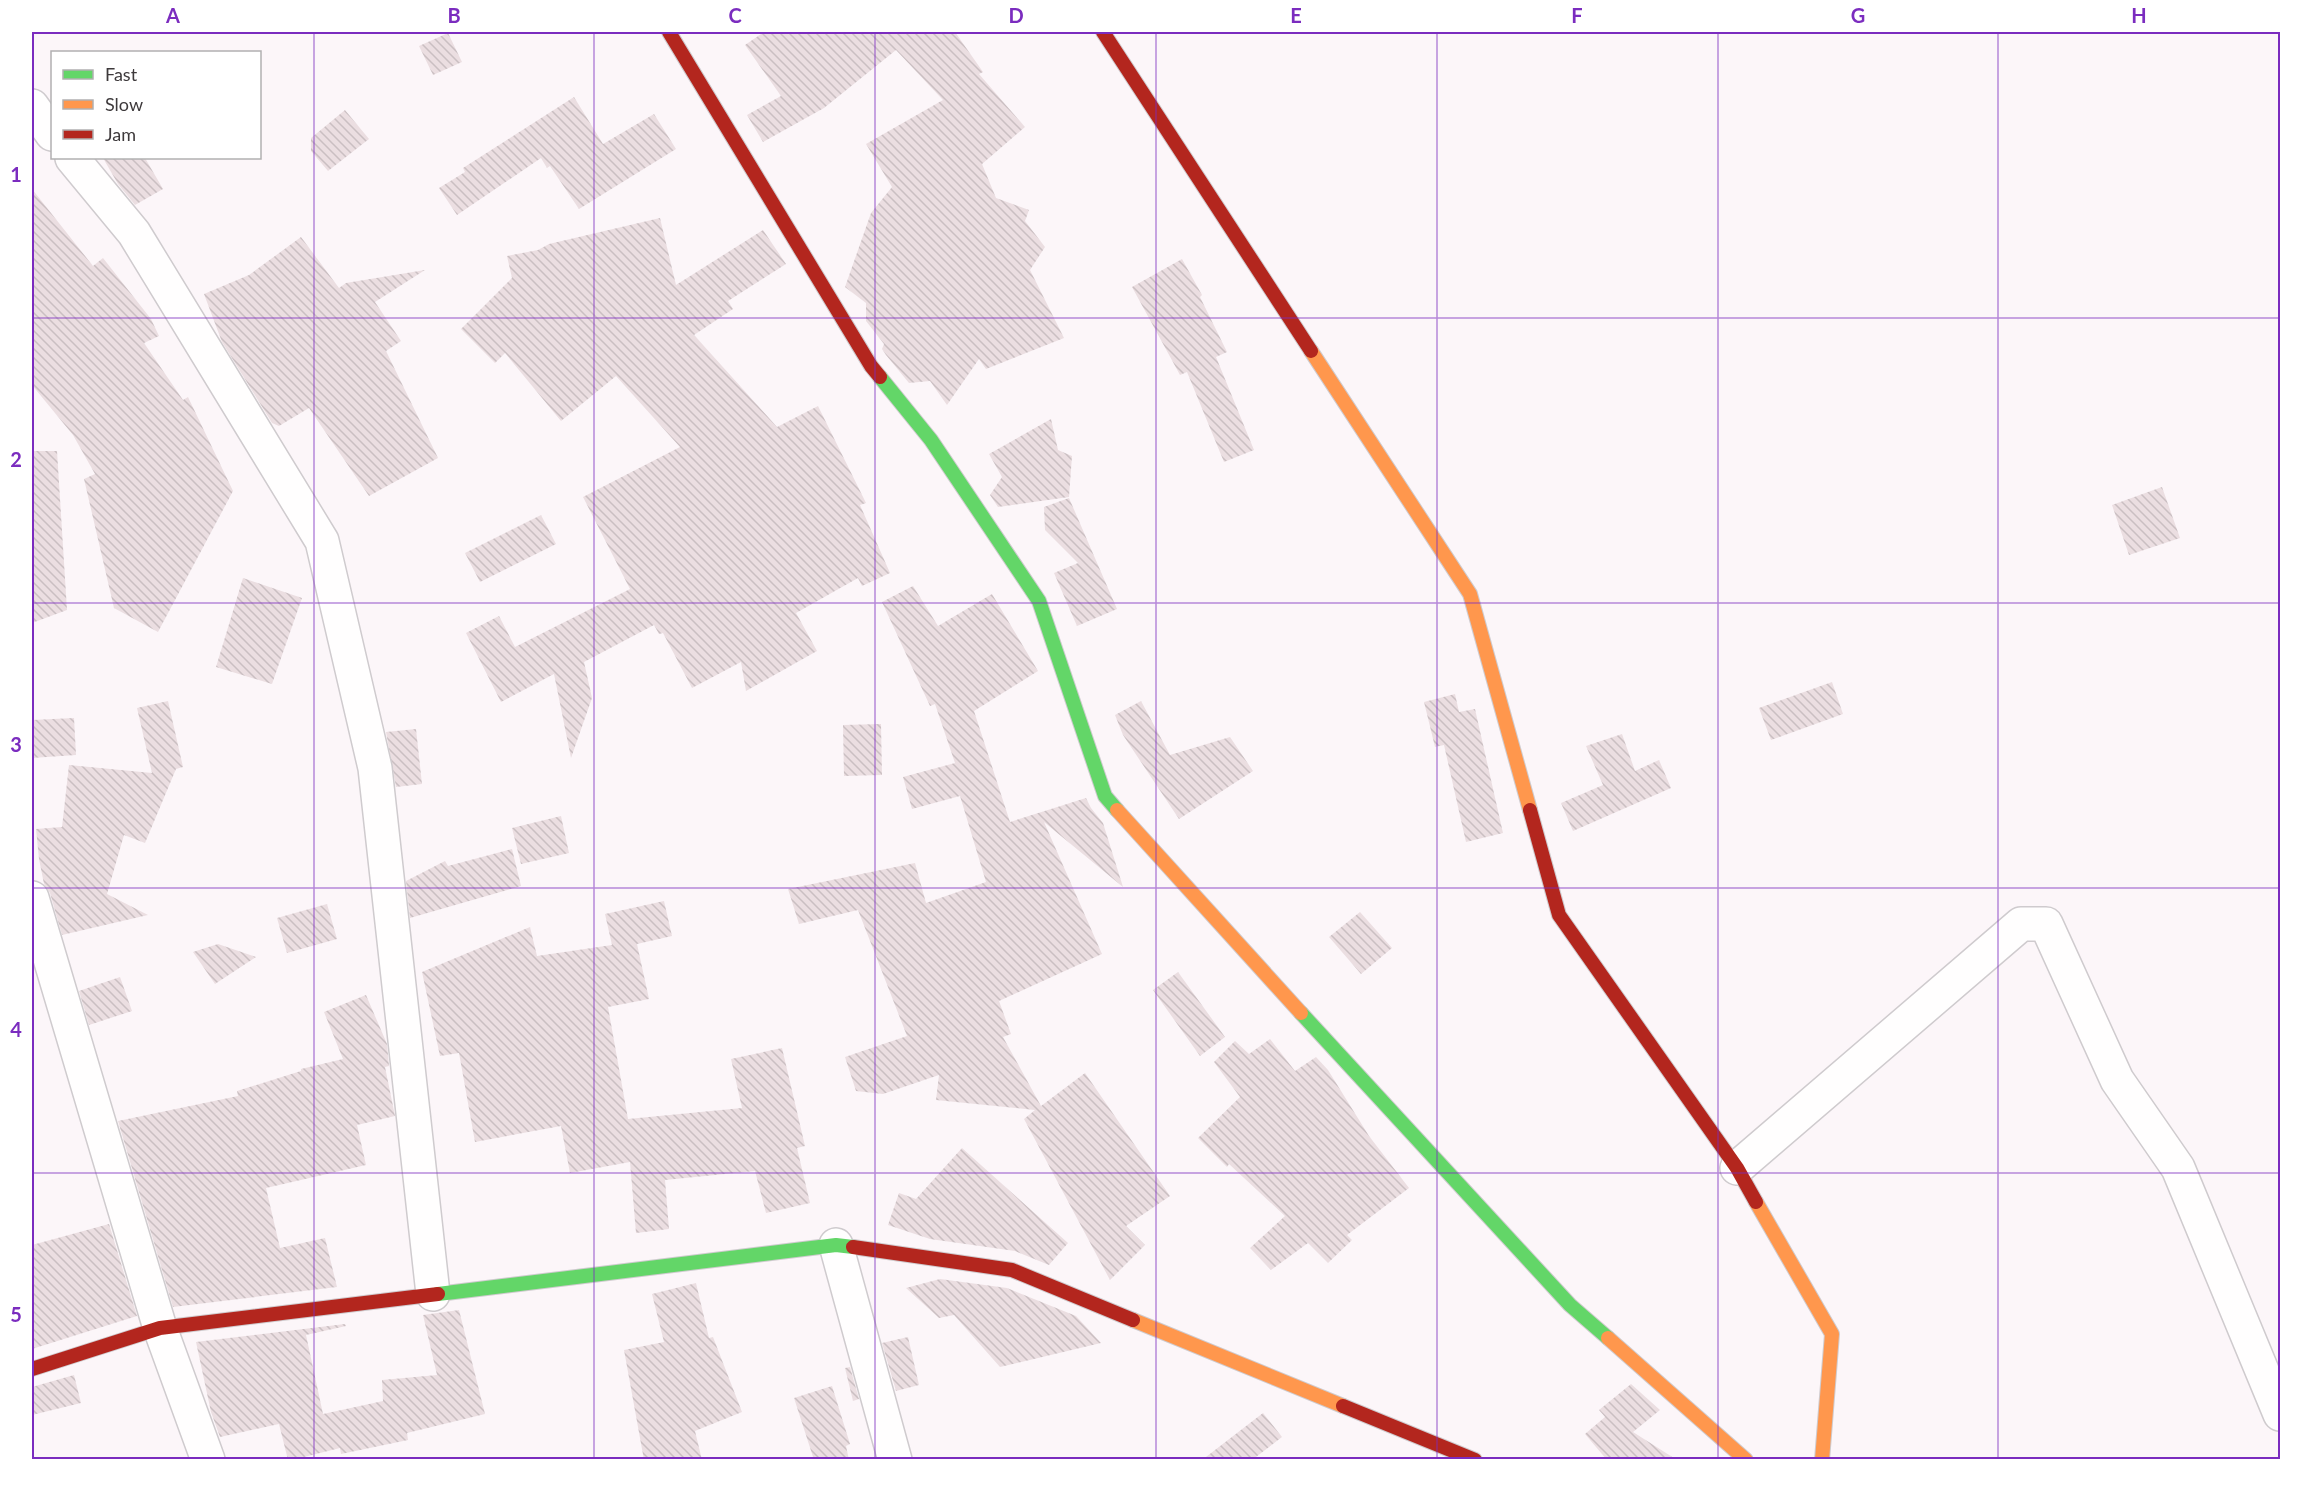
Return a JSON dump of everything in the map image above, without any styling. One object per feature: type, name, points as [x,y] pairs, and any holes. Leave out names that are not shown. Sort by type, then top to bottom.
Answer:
[{"type":"street","points":[[669,32],[871,366],[931,440],[1039,601],[1105,796],[1182,884],[1570,1305],[1746,1460]]},
{"type":"street","points":[[1103,32],[1470,594],[1558,915],[1737,1168],[1832,1334],[1822,1460]]},
{"type":"street","points":[[32,106],[51,133]]},
{"type":"street","points":[[73,159],[134,233],[322,541],[375,768],[433,1294]]},
{"type":"street","points":[[32,898],[160,1328],[208,1460]]},
{"type":"street","points":[[1737,1168],[2021,924],[2046,924],[2117,1080],[2178,1168],[2280,1414]]},
{"type":"street","points":[[836,1245],[895,1460]]},
{"type":"street","points":[[32,1369],[160,1328],[836,1245],[1012,1270],[1475,1460]]},
{"type":"building","points":[[764,32],[955,32],[983,72],[979,74],[1025,127],[982,164],[996,198],[1029,210],[1025,221],[1045,247],[1030,270],[1064,338],[986,369],[979,359],[947,405],[930,381],[909,383],[886,355],[882,349],[884,344],[866,321],[866,303],[845,287],[871,213],[892,187],[866,144],[943,100],[896,50],[824,108],[763,142],[747,115],[781,96],[745,45]]},
{"type":"building","points":[[448,33],[462,62],[433,75],[419,46]]},
{"type":"building","points":[[574,97],[603,144],[654,114],[676,149],[579,209],[550,166],[547,168],[541,158],[457,215],[439,188],[465,172],[463,168]]},
{"type":"building","points":[[345,110],[369,139],[328,171],[311,151],[311,138]]},
{"type":"building","points":[[104,159],[146,159],[163,189],[135,205],[118,184]]},
{"type":"building","points":[[32,189],[93,266],[103,258],[151,319],[159,336],[144,343],[183,400],[188,397],[233,491],[158,632],[114,608],[84,479],[95,474],[73,435],[32,385]]},
{"type":"building","points":[[660,218],[676,285],[763,230],[786,264],[728,301],[733,309],[694,335],[777,427],[818,406],[866,503],[860,505],[890,573],[862,586],[858,578],[796,613],[817,651],[746,691],[741,662],[692,688],[663,633],[659,634],[654,625],[584,662],[592,698],[571,758],[554,674],[501,702],[466,633],[499,616],[515,647],[630,589],[583,497],[680,447],[616,376],[561,421],[505,353],[495,363],[461,329],[512,278],[507,256]]},
{"type":"building","points":[[301,237],[339,288],[346,283],[425,270],[375,302],[401,341],[386,351],[438,458],[369,496],[309,408],[279,426],[272,423],[222,342],[204,294],[249,275]]},
{"type":"building","points":[[1182,259],[1202,295],[1200,297],[1227,352],[1216,357],[1254,450],[1224,462],[1187,372],[1180,375],[1132,287]]},
{"type":"building","points":[[1051,419],[1058,450],[1072,456],[1069,497],[998,507],[990,495],[1002,477],[989,454]]},
{"type":"building","points":[[32,451],[57,451],[67,610],[32,623]]},
{"type":"building","points":[[2162,487],[2180,538],[2129,555],[2112,505]]},
{"type":"building","points":[[1069,498],[1117,609],[1077,626],[1054,573],[1078,563],[1045,530],[1044,507]]},
{"type":"building","points":[[541,515],[556,544],[480,582],[465,553]]},
{"type":"building","points":[[243,578],[302,598],[272,684],[216,667]]},
{"type":"building","points":[[913,586],[938,626],[992,594],[1038,671],[974,711],[1010,822],[1086,798],[1103,823],[1123,887],[1044,822],[1102,954],[999,1001],[1011,1034],[1003,1037],[1041,1106],[1085,1073],[1170,1196],[1126,1226],[1145,1245],[1110,1280],[1024,1119],[1035,1110],[936,1100],[939,1075],[883,1094],[856,1091],[845,1057],[907,1036],[858,910],[799,924],[788,889],[915,863],[926,903],[986,882],[960,796],[912,809],[903,777],[955,763],[935,704],[930,706],[882,602]]},
{"type":"building","points":[[1832,682],[1843,714],[1771,740],[1759,708]]},
{"type":"building","points":[[1455,694],[1459,712],[1475,709],[1503,833],[1466,842],[1444,745],[1435,747],[1424,702]]},
{"type":"building","points":[[168,701],[183,767],[176,769],[145,843],[124,835],[107,894],[148,915],[62,935],[50,893],[44,884],[36,829],[62,827],[69,765],[152,773],[137,708]]},
{"type":"building","points":[[1141,701],[1170,755],[1230,737],[1253,771],[1179,819],[1123,735],[1115,715]]},
{"type":"building","points":[[74,718],[76,755],[32,758],[32,720]]},
{"type":"building","points":[[881,724],[882,775],[844,776],[843,725]]},
{"type":"building","points":[[416,729],[422,784],[396,787],[386,732]]},
{"type":"building","points":[[1622,734],[1635,771],[1659,760],[1671,788],[1573,831],[1561,803],[1603,785],[1586,746]]},
{"type":"building","points":[[561,816],[569,853],[521,864],[512,828]]},
{"type":"building","points":[[512,849],[521,886],[410,918],[406,881],[445,861],[448,866]]},
{"type":"building","points":[[664,901],[672,936],[637,944],[649,999],[608,1007],[628,1119],[742,1108],[731,1059],[782,1048],[805,1146],[797,1148],[810,1203],[766,1213],[755,1171],[665,1180],[669,1229],[636,1233],[630,1162],[570,1173],[561,1126],[475,1142],[459,1053],[440,1056],[422,972],[530,927],[537,956],[612,945],[605,914]]},
{"type":"building","points":[[327,904],[337,939],[287,953],[277,918]]},
{"type":"building","points":[[1360,912],[1392,948],[1361,974],[1329,937]]},
{"type":"building","points":[[218,944],[256,957],[215,984],[193,952]]},
{"type":"building","points":[[1178,972],[1225,1037],[1200,1056],[1153,990]]},
{"type":"building","points":[[120,977],[132,1011],[89,1025],[79,991]]},
{"type":"building","points":[[366,995],[387,1044],[389,1066],[385,1067],[395,1116],[357,1125],[366,1165],[266,1188],[280,1248],[325,1238],[337,1287],[173,1307],[118,1121],[238,1096],[237,1091],[301,1071],[301,1069],[343,1059],[324,1012]]},
{"type":"building","points":[[1270,1039],[1295,1071],[1316,1057],[1328,1070],[1369,1136],[1409,1188],[1347,1235],[1352,1240],[1328,1263],[1308,1243],[1271,1270],[1250,1248],[1285,1216],[1229,1164],[1227,1167],[1198,1138],[1240,1097],[1214,1062],[1235,1041],[1249,1054]]},
{"type":"building","points":[[962,1148],[1068,1243],[1049,1265],[1015,1251],[930,1239],[888,1225],[899,1193],[916,1199]]},
{"type":"building","points":[[109,1224],[137,1316],[32,1349],[32,1245]]},
{"type":"building","points":[[940,1279],[1007,1288],[1076,1316],[1101,1343],[1000,1367],[954,1315],[939,1318],[906,1288]]},
{"type":"building","points":[[696,1283],[709,1338],[713,1337],[742,1412],[695,1431],[702,1460],[644,1460],[624,1350],[664,1342],[652,1294]]},
{"type":"building","points":[[459,1310],[485,1414],[407,1433],[408,1440],[341,1454],[340,1448],[292,1460],[288,1460],[279,1424],[220,1437],[211,1412],[196,1342],[345,1324],[346,1326],[306,1335],[323,1414],[383,1401],[382,1380],[437,1375],[423,1315]]},
{"type":"building","points":[[908,1337],[919,1385],[896,1391],[882,1343]]},
{"type":"building","points":[[850,1367],[859,1399],[853,1401],[845,1368]]},
{"type":"building","points":[[74,1375],[81,1403],[32,1415],[32,1387]]},
{"type":"building","points":[[1631,1384],[1660,1410],[1633,1432],[1677,1460],[1607,1460],[1585,1434],[1605,1417],[1599,1410]]},
{"type":"building","points":[[832,1386],[850,1444],[846,1446],[849,1460],[814,1460],[794,1398]]},
{"type":"building","points":[[1263,1413],[1282,1437],[1252,1460],[1202,1460]]},
{"type":"traffic: fast","points":[[880,377],[931,440],[1039,601],[1105,796],[1117,810]]},
{"type":"traffic: fast","points":[[1301,1013],[1570,1305],[1608,1338]]},
{"type":"traffic: fast","points":[[438,1294],[836,1245],[853,1247]]},
{"type":"traffic: slow","points":[[1311,351],[1470,594],[1530,810]]},
{"type":"traffic: slow","points":[[1117,810],[1301,1013]]},
{"type":"traffic: slow","points":[[1756,1202],[1832,1334],[1822,1460]]},
{"type":"traffic: slow","points":[[1133,1320],[1343,1406]]},
{"type":"traffic: slow","points":[[1608,1338],[1746,1460]]},
{"type":"traffic: jam","points":[[669,32],[871,366],[880,377]]},
{"type":"traffic: jam","points":[[1103,32],[1311,351]]},
{"type":"traffic: jam","points":[[1530,810],[1559,915],[1737,1168],[1756,1202]]},
{"type":"traffic: jam","points":[[853,1247],[1012,1270],[1133,1320]]},
{"type":"traffic: jam","points":[[32,1369],[160,1328],[438,1294]]},
{"type":"traffic: jam","points":[[1343,1406],[1475,1460]]}]
